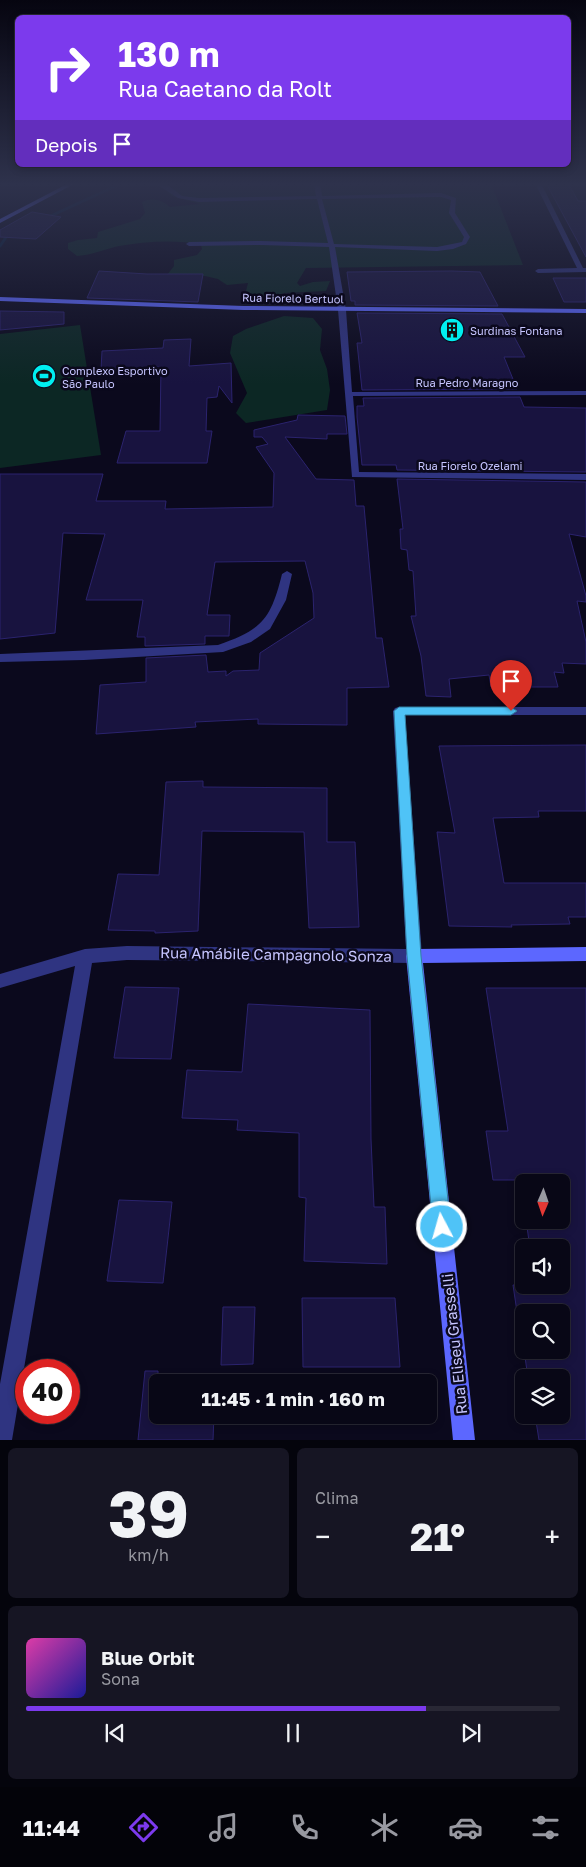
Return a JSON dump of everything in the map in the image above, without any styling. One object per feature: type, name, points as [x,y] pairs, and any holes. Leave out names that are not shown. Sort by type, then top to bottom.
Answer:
[{"type":"main road","name":"Rua Fiorelo Bertuol","points":[[0,299],[140,306],[342,310],[586,311]]},
{"type":"main road","name":"Rua Amábile Campagnolo Sonza","points":[[414,956],[586,954]]},
{"type":"main road","name":"Rua Eliseu Grasselli","points":[[414,956],[464,1440]]},
{"type":"street","points":[[333,250],[342,310],[348,394]]},
{"type":"street","points":[[538,271],[584,270],[574,250]]},
{"type":"street","name":"Rua Pedro Maragno","points":[[348,394],[586,394]]},
{"type":"street","name":"Rua Fiorelo Ozelami","points":[[348,394],[355,476],[586,477]]},
{"type":"street","points":[[0,658],[219,649],[247,639],[266,626],[281,600],[287,574]]},
{"type":"street","name":"Rua Eliseu Grasselli","points":[[414,956],[399,711],[586,712]]},
{"type":"street","name":"Rua Amábile Campagnolo Sonza","points":[[0,981],[85,956],[127,953],[414,956]]},
{"type":"street","points":[[1,1440],[85,956]]},
{"type":"green space","points":[[70,250],[103,250],[93,253],[77,256]]},
{"type":"green space","points":[[201,250],[517,250],[523,265],[306,268],[297,283],[300,286],[313,282],[330,281],[326,291],[284,293],[254,303],[246,291],[248,283],[227,285],[218,279],[205,276],[167,275],[174,266],[174,260],[197,255]]},
{"type":"green space","points":[[284,316],[313,318],[322,329],[320,350],[327,369],[330,390],[327,410],[246,423],[236,413],[247,393],[230,353],[233,336],[246,329]]},
{"type":"green space","name":"Complexo Esportivo São Paulo","points":[[80,325],[101,455],[0,468],[0,334]]},
{"type":"building","points":[[99,271],[147,274],[203,274],[198,302],[87,298]]},
{"type":"building","points":[[347,272],[480,272],[498,306],[355,305],[355,301],[351,301]]},
{"type":"building","points":[[553,278],[586,278],[586,302],[564,302]]},
{"type":"building","points":[[0,311],[64,312],[64,324],[0,330]]},
{"type":"building","points":[[357,313],[502,314],[525,357],[504,357],[517,389],[362,390],[357,343],[362,343]]},
{"type":"building","points":[[191,339],[189,366],[231,363],[232,403],[219,386],[217,397],[207,398],[206,431],[212,431],[207,463],[117,463],[126,431],[160,431],[161,367],[101,370],[102,351],[163,348],[164,340]]},
{"type":"building","points":[[520,397],[524,407],[586,408],[586,472],[397,470],[396,465],[362,465],[357,406],[364,406],[363,398]]},
{"type":"building","points":[[298,415],[345,416],[347,434],[327,434],[327,439],[285,437],[316,479],[354,480],[356,506],[364,506],[376,638],[382,638],[389,687],[347,688],[347,725],[258,724],[258,719],[195,722],[196,727],[96,734],[100,685],[146,682],[146,658],[206,655],[208,672],[226,671],[226,676],[233,671],[259,670],[260,653],[314,618],[313,593],[305,561],[215,562],[207,615],[230,615],[229,636],[205,636],[205,644],[145,646],[145,637],[137,637],[143,600],[86,600],[105,534],[63,533],[55,633],[0,639],[0,474],[103,474],[96,501],[166,501],[165,509],[273,507],[274,473],[256,447],[268,444],[262,437],[254,437],[254,430],[297,420]]},
{"type":"building","points":[[397,479],[586,482],[586,537],[569,534],[586,596],[586,602],[577,601],[586,642],[586,664],[562,663],[564,673],[554,672],[558,687],[491,687],[489,675],[449,679],[451,697],[426,696],[421,656],[411,616],[416,616],[413,571],[409,570],[407,550],[401,549],[400,529],[403,529]]},
{"type":"building","points":[[586,745],[586,811],[538,811],[539,817],[493,818],[504,883],[586,883],[586,917],[568,917],[570,924],[511,925],[512,927],[449,926],[437,832],[455,833],[439,746]]},
{"type":"building","points":[[203,781],[203,787],[327,788],[327,842],[355,842],[359,927],[309,928],[304,832],[202,831],[198,931],[155,933],[155,931],[108,930],[118,874],[159,875],[166,782]]},
{"type":"building","points":[[125,987],[179,988],[171,1059],[114,1058]]},
{"type":"building","points":[[486,988],[586,988],[586,1440],[539,1440],[536,1424],[570,1424],[570,1369],[527,1369],[525,1359],[570,1359],[570,1304],[516,1304],[513,1285],[515,1285],[515,1294],[570,1294],[570,1239],[529,1239],[527,1229],[570,1229],[570,1174],[515,1174],[515,1180],[493,1180],[486,1131],[508,1131]]},
{"type":"building","points":[[248,1004],[370,1010],[371,1139],[374,1207],[385,1207],[387,1264],[304,1261],[306,1198],[299,1197],[299,1133],[237,1130],[238,1120],[182,1118],[187,1070],[242,1072]]},
{"type":"building","points":[[119,1200],[172,1202],[163,1283],[107,1281]]},
{"type":"building","points":[[302,1298],[395,1298],[400,1367],[303,1367]]},
{"type":"building","points":[[223,1307],[255,1307],[253,1364],[221,1365]]},
{"type":"building","points":[[145,1371],[158,1371],[158,1374],[149,1374],[149,1424],[214,1424],[213,1440],[138,1440]]},
{"type":"place","name":"Surdinas Fontana","points":[[452,330]]},
{"type":"place","name":"Complexo Esportivo São Paulo","points":[[44,376]]},
{"type":"route","points":[[442,1227],[414,956],[399,711],[511,711]]}]
